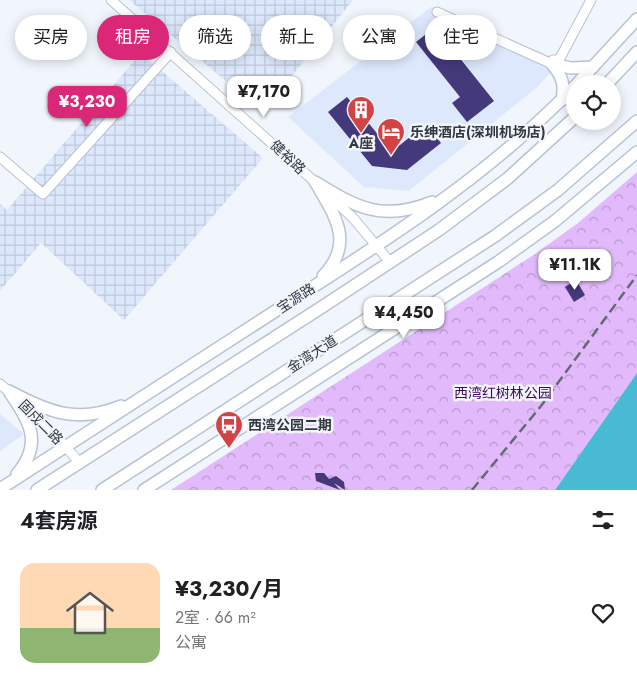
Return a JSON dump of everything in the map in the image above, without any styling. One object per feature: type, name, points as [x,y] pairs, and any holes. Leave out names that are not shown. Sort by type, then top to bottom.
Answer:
[{"type":"main road","name":"宝源路","points":[[586,75],[637,19]]},
{"type":"main road","points":[[616,75],[637,52]]},
{"type":"main road","points":[[550,60],[571,68],[593,68]]},
{"type":"main road","points":[[550,60],[563,80],[562,100]]},
{"type":"main road","name":"宝源路","points":[[2,487],[310,289],[458,189],[526,134],[566,96]]},
{"type":"main road","name":"金湾大道","points":[[102,490],[495,236],[558,190],[637,121]]},
{"type":"main road","name":"宝源路","points":[[37,490],[439,230],[507,179],[566,125]]},
{"type":"main road","name":"金湾大道","points":[[144,490],[498,262],[571,208],[637,152]]},
{"type":"main road","points":[[315,182],[360,207],[394,213],[418,208],[458,189]]},
{"type":"main road","points":[[310,289],[334,264],[341,244],[336,220],[315,182]]},
{"type":"main road","points":[[4,387],[38,407],[68,415],[96,413],[141,398]]},
{"type":"main road","points":[[2,487],[23,467],[29,456],[32,443],[29,425],[4,387]]},
{"type":"street","name":"健裕路","points":[[111,0],[315,182],[353,218],[390,262]]},
{"type":"street","points":[[437,12],[550,60],[559,60],[591,0]]},
{"type":"street","points":[[0,157],[43,194],[171,52]]},
{"type":"street","name":"固戍二路","points":[[4,387],[39,417],[79,462]]},
{"type":"shaded area","points":[[129,0],[353,0],[333,25],[333,15],[261,15],[261,60],[305,60],[263,112],[201,60],[251,60],[251,15],[179,15],[179,42],[169,33],[169,15],[147,15]]},
{"type":"shaded area","points":[[431,7],[450,15],[425,15],[425,60],[497,60],[497,34],[562,61],[536,88],[409,191],[364,187],[288,117],[362,60],[415,60],[415,19]]},
{"type":"shaded area","points":[[135,60],[149,60],[263,158],[124,320],[41,243],[0,291],[0,204],[7,210]]},
{"type":"shaded area","points":[[0,414],[24,434],[0,451]]},
{"type":"green space","name":"西湾红树林公园","points":[[637,172],[637,373],[555,490],[171,490],[535,254],[578,223]]},
{"type":"water","points":[[637,373],[637,490],[555,490]]},
{"type":"building","points":[[425,35],[425,53],[416,42]]},
{"type":"building","points":[[430,60],[461,60],[494,101],[467,122],[452,103],[460,97]]},
{"type":"building","name":"A座","points":[[347,97],[385,143],[400,145],[426,124],[441,143],[407,170],[372,166],[328,112]]},
{"type":"building","points":[[576,280],[585,295],[574,302],[565,287]]},
{"type":"building","points":[[315,473],[324,473],[329,479],[336,476],[344,482],[345,490],[334,483],[340,490],[316,481]]},
{"type":"railway","points":[[472,490],[541,406],[637,275]]},
{"type":"place","name":"A座","points":[[361,134]]},
{"type":"place","name":"乐绅酒店(深圳机场店)","points":[[391,156]]},
{"type":"place","name":"西湾公园二期","points":[[229,449]]}]
